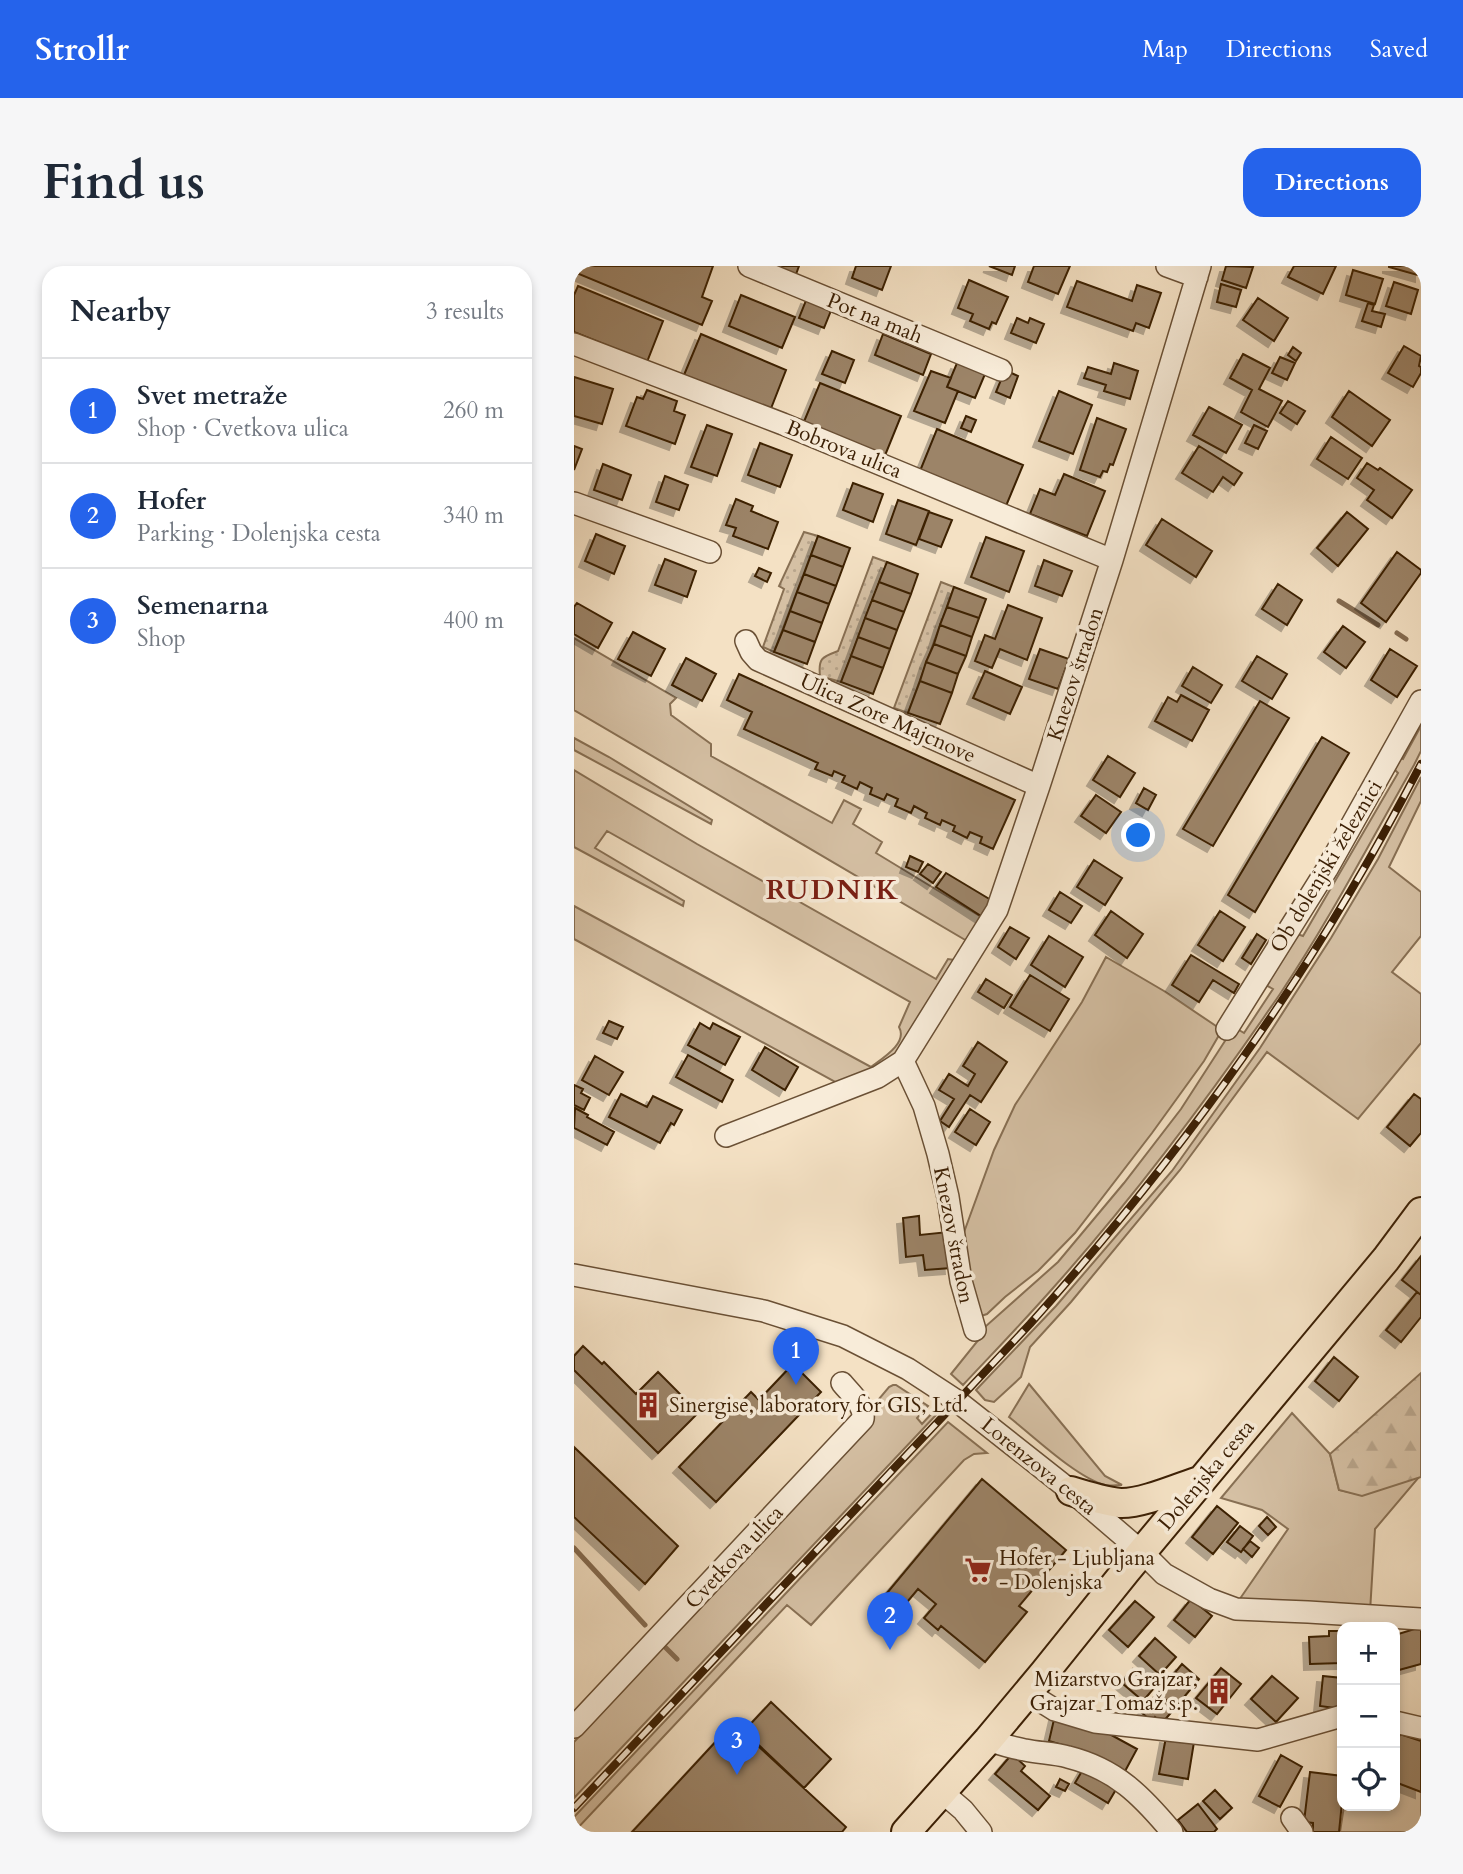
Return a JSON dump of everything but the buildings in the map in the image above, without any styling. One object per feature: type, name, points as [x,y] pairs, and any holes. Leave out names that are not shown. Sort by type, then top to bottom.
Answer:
[{"type":"main road","name":"Dolenjska cesta","points":[[906,1832],[1028,1693],[1386,1259],[1421,1212]]},
{"type":"main road","points":[[1071,1491],[1102,1500],[1135,1502],[1202,1480]]},
{"type":"street","name":"Pot na mah","points":[[749,266],[1001,370]]},
{"type":"street","points":[[1167,266],[1198,272]]},
{"type":"street","name":"Knezov štradon","points":[[726,1136],[878,1077],[902,1061],[997,910],[1112,560],[1198,272]]},
{"type":"street","name":"Bobrova ulica","points":[[574,344],[783,424],[1112,560]]},
{"type":"street","points":[[574,503],[710,552]]},
{"type":"street","name":"Ulica Zore Majcnove","points":[[746,641],[749,650],[758,660],[1039,786]]},
{"type":"street","name":"Ob dolenjski železnici","points":[[1227,1029],[1326,869],[1421,701]]},
{"type":"street","name":"Knezov štradon","points":[[902,1061],[923,1106],[937,1154],[948,1197],[961,1281],[975,1330]]},
{"type":"street","name":"Lorenzova cesta","points":[[574,1275],[764,1311],[844,1336],[935,1385],[1071,1491],[1164,1574],[1209,1599],[1236,1609],[1421,1619]]},
{"type":"street","name":"Cvetkova ulica","points":[[574,1727],[863,1419],[862,1409],[842,1383]]},
{"type":"street","points":[[1028,1693],[1055,1710],[1095,1722],[1258,1740],[1337,1717]]},
{"type":"street","points":[[1400,1723],[1421,1728]]},
{"type":"street","points":[[988,1740],[1023,1750],[1068,1756],[1107,1771],[1148,1803],[1172,1832]]},
{"type":"street","points":[[942,1792],[963,1810],[981,1832]]},
{"type":"green space","points":[[804,532],[818,536],[774,652],[763,647],[784,589],[779,586]]},
{"type":"green space","points":[[873,557],[887,562],[841,682],[820,676],[822,659],[838,651]]},
{"type":"green space","points":[[941,582],[954,587],[908,713],[894,708]]},
{"type":"green space","points":[[574,638],[676,698],[670,704],[671,715],[711,744],[711,756],[832,823],[844,800],[861,809],[853,824],[882,842],[876,853],[983,918],[967,941],[574,710]]},
{"type":"green space","points":[[1421,726],[1421,751],[1414,765],[1315,938],[1254,1032],[1114,1217],[963,1385],[951,1374],[980,1338],[986,1326],[1058,1262],[1181,1109],[1234,1027],[1244,1033],[1273,989],[1264,984],[1294,933],[1303,936],[1398,773],[1392,767],[1398,757],[1403,759]]},
{"type":"green space","points":[[574,738],[712,820],[711,824],[574,750]]},
{"type":"green space","points":[[574,770],[697,844],[936,979],[948,959],[955,960],[896,1054],[881,1067],[837,1083],[574,939],[574,906],[871,1067],[888,1055],[900,1039],[899,1027],[910,1002],[607,831],[595,848],[684,901],[683,906],[574,847]]},
{"type":"green space","points":[[1421,777],[1421,801],[1389,867],[1421,892],[1421,936],[1392,972],[1421,994],[1421,1043],[1358,1119],[1267,1052],[1180,1170],[1071,1302],[1030,1347],[1021,1377],[994,1402],[985,1400],[976,1390],[1056,1306],[1172,1171],[1260,1048],[1378,859]]},
{"type":"green space","points":[[1106,957],[1164,991],[1222,1030],[1204,1061],[1152,1133],[1075,1233],[1038,1271],[987,1314],[977,1315],[963,1235],[994,1150],[1015,1105],[1082,1002]]},
{"type":"green space","points":[[1421,1373],[1421,1477],[1362,1496],[1339,1490],[1330,1454]]},
{"type":"green space","points":[[1029,1384],[1105,1476],[1122,1485],[1105,1485],[1082,1474],[1009,1417]]},
{"type":"green space","points":[[893,1385],[928,1406],[917,1418],[922,1424],[934,1411],[937,1414],[574,1798],[574,1742],[869,1428],[873,1406]]},
{"type":"green space","points":[[1292,1413],[1330,1454],[1339,1490],[1362,1495],[1420,1476],[1375,1529],[1370,1612],[1237,1603],[1288,1529],[1262,1510],[1221,1498]]},
{"type":"green space","points":[[948,1422],[987,1453],[974,1454],[964,1460],[811,1625],[787,1605],[574,1832],[574,1817]]},
{"type":"green space","points":[[1400,1783],[1421,1789],[1421,1832],[1340,1832],[1343,1811],[1400,1811]]},
{"type":"waterway","points":[[1339,601],[1378,625]]},
{"type":"waterway","points":[[1397,633],[1406,639]]},
{"type":"waterway","points":[[574,1548],[645,1625]]},
{"type":"waterway","points":[[664,1646],[677,1659]]},
{"type":"railway","points":[[574,1808],[1030,1324],[1141,1193],[1244,1057],[1291,987],[1337,914],[1421,764]]},
{"type":"place","name":"Svet metraže","points":[[796,1385]]},
{"type":"place","name":"Sinergise, laboratory for GIS, Ltd.","points":[[648,1405]]},
{"type":"place","name":"Hofer - Ljubljana - Dolenjska","points":[[978,1570]]},
{"type":"place","name":"Hofer","points":[[890,1650]]},
{"type":"place","name":"Mizarstvo Grajzar, Grajzar Tomaž s.p.","points":[[1219,1691]]},
{"type":"place","name":"Semenarna","points":[[737,1775]]},
{"type":"district","name":"RUDNIK","points":[[833,889]]}]
